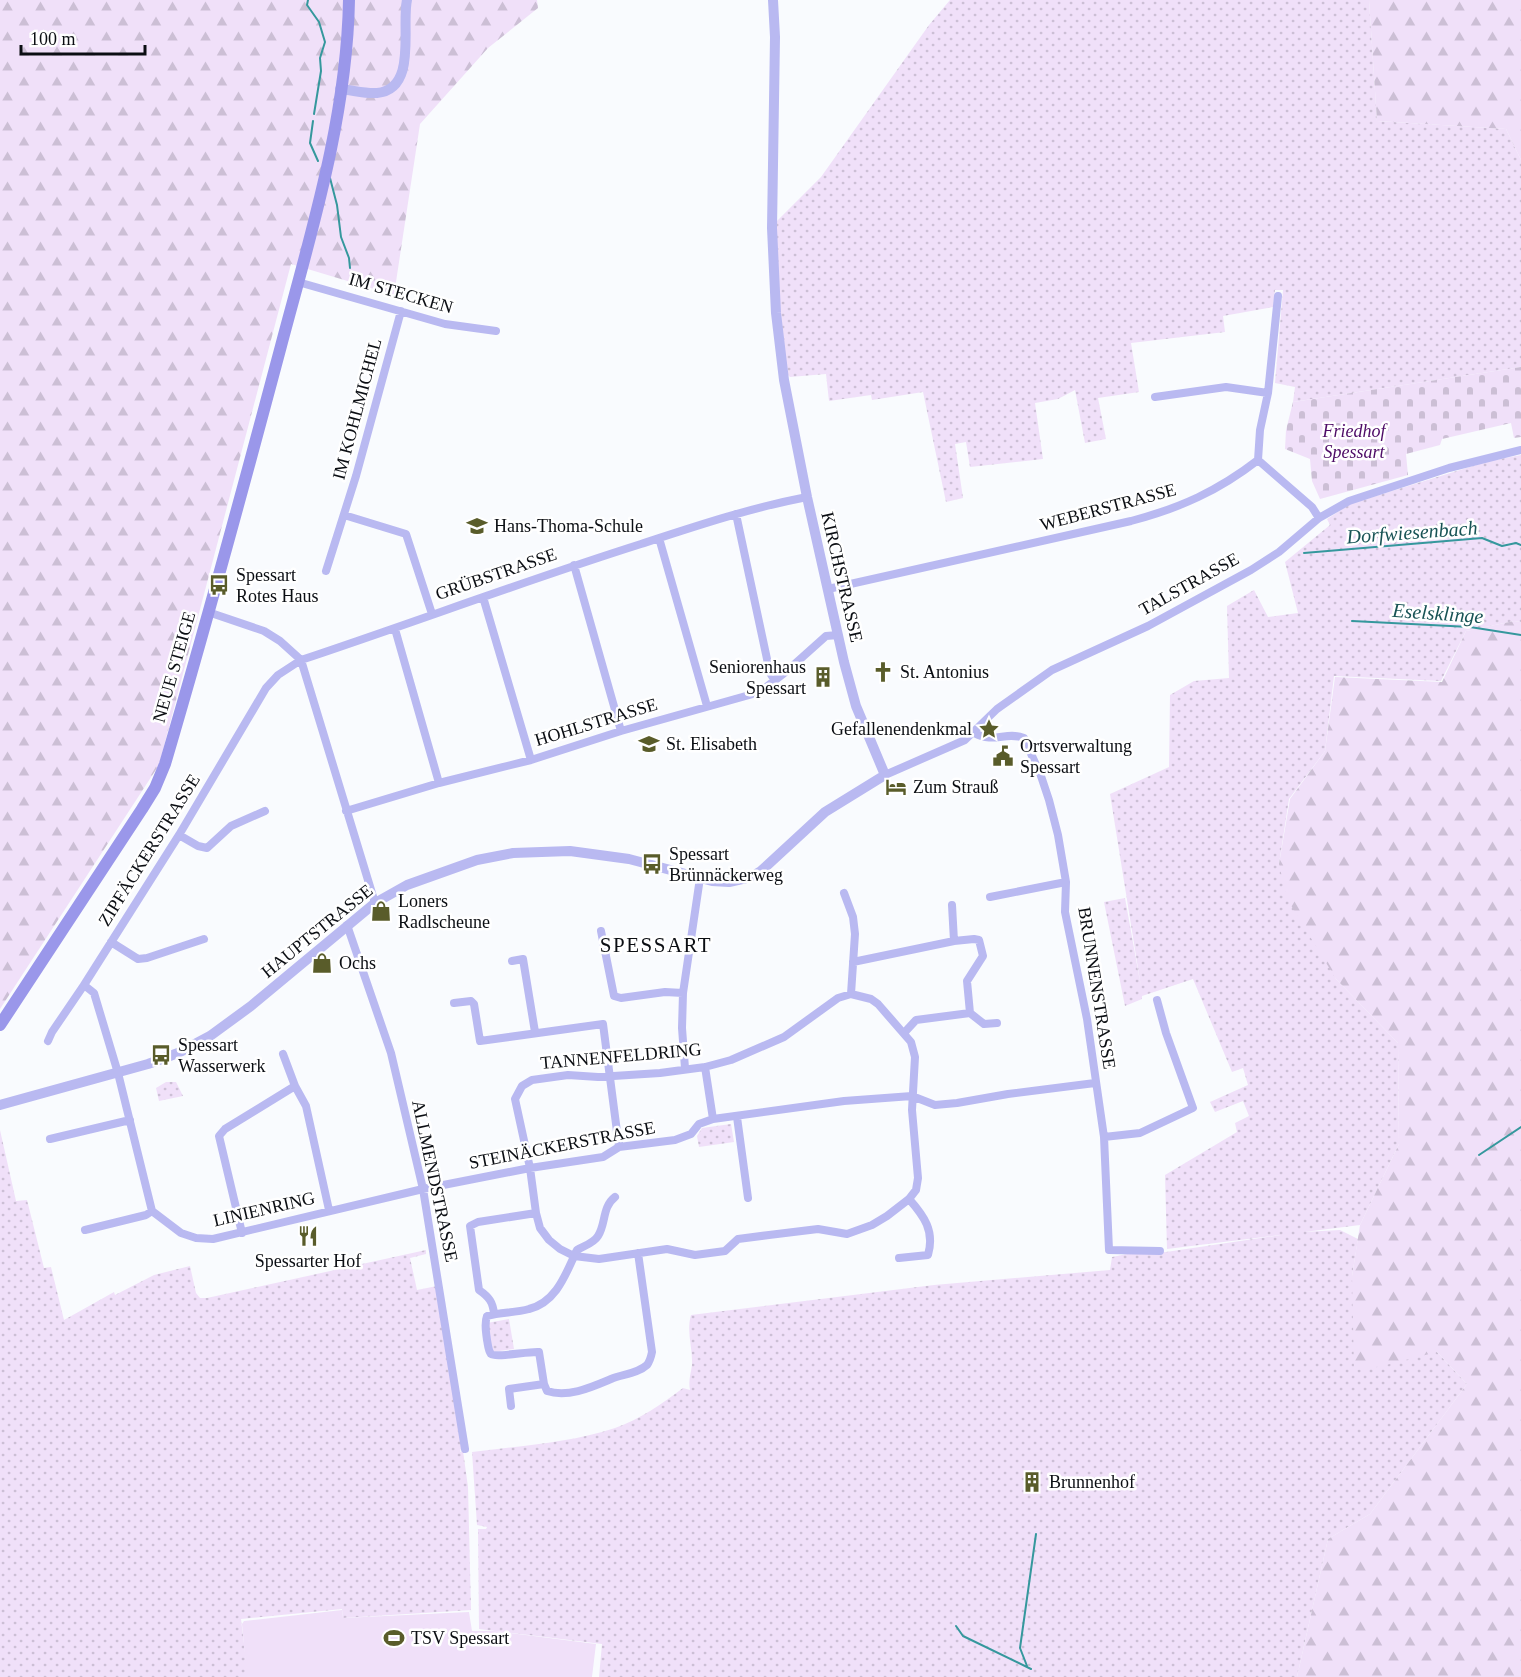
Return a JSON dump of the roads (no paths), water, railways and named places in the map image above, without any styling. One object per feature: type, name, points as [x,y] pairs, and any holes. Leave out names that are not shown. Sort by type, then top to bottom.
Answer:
[{"type":"main road","name":"NEUE STEIGE","points":[[0,1025],[155,788],[165,764],[298,282],[330,150],[346,47],[350,0]]},
{"type":"street","points":[[340,89],[378,93],[392,88],[398,81],[404,70],[405,62],[404,12],[407,0]]},
{"type":"street","name":"KIRCHSTRASSE","points":[[773,0],[775,38],[774,268],[776,313],[784,380],[807,497],[856,706],[885,775]]},
{"type":"street","name":"IM STECKEN","points":[[298,282],[445,324],[496,332]]},
{"type":"street","points":[[1278,296],[1268,393],[1260,430],[1258,460],[1312,507],[1319,518]]},
{"type":"street","name":"IM KOHLMICHEL","points":[[326,571],[401,311]]},
{"type":"street","points":[[1155,397],[1226,387],[1268,393]]},
{"type":"street","name":"TALSTRASSE","points":[[885,775],[958,744],[974,733],[998,709],[1052,670],[1148,626],[1251,570],[1279,552],[1319,518],[1349,501],[1449,468],[1521,450]]},
{"type":"street","name":"WEBERSTRASSE","points":[[828,589],[1165,512],[1195,500],[1226,483],[1258,460]]},
{"type":"street","name":"GRÜBSTRASSE","points":[[301,660],[574,565],[736,514],[807,497]]},
{"type":"street","points":[[736,514],[770,673],[775,681]]},
{"type":"street","points":[[344,515],[406,534],[432,614]]},
{"type":"street","points":[[658,538],[707,706]]},
{"type":"street","points":[[574,565],[621,731]]},
{"type":"street","points":[[483,597],[531,760]]},
{"type":"street","points":[[208,612],[264,631],[280,641],[301,660],[375,903]]},
{"type":"street","points":[[395,629],[440,783]]},
{"type":"street","name":"HOHLSTRASSE","points":[[346,811],[440,783],[531,760],[621,731],[760,692],[825,636],[838,634]]},
{"type":"street","name":"ZIPFÄCKERSTRASSE","points":[[48,1041],[178,835],[266,688],[278,675],[301,660]]},
{"type":"street","name":"BRUNNENSTRASSE","points":[[974,733],[984,738],[995,739],[1015,735],[1024,738],[1041,776],[1058,835],[1066,882],[1065,912],[1088,1019],[1104,1137],[1109,1251],[1160,1251]]},
{"type":"street","name":"HAUPTSTRASSE","points":[[0,1105],[118,1073],[178,1053],[210,1036],[251,1006],[375,903],[407,885],[441,872],[477,860],[513,853],[570,851],[617,857],[712,881],[729,882],[751,877],[770,864],[825,812],[885,775]]},
{"type":"street","points":[[178,835],[198,846],[207,848],[231,826],[265,812]]},
{"type":"street","points":[[685,1068],[682,1028],[683,993],[700,878]]},
{"type":"street","points":[[990,897],[1066,882]]},
{"type":"street","points":[[844,893],[853,917],[855,934],[851,994],[871,999],[878,1004],[911,1042],[915,1057],[912,1095],[918,1179],[916,1190],[909,1199],[925,1218],[931,1245],[928,1255],[899,1258]]},
{"type":"street","points":[[952,905],[954,941]]},
{"type":"street","name":"ALLMENDSTRASSE","points":[[347,925],[391,1053],[423,1189],[465,1449]]},
{"type":"street","points":[[601,931],[614,996],[621,998],[665,992],[683,993]]},
{"type":"street","points":[[111,942],[138,958],[147,958],[204,939]]},
{"type":"street","points":[[853,962],[954,941],[979,940],[983,956],[967,981],[970,1013]]},
{"type":"street","points":[[512,961],[523,959],[535,1032]]},
{"type":"street","points":[[84,985],[94,993],[118,1073],[152,1210],[146,1215],[85,1230]]},
{"type":"street","name":"TANNENFELDRING","points":[[851,994],[838,998],[784,1037],[731,1060],[705,1067],[610,1076],[568,1075],[532,1080],[522,1086],[515,1099],[540,1228],[549,1240],[574,1256],[598,1259],[667,1249],[695,1255],[725,1251],[738,1239],[818,1229],[847,1234],[872,1225],[909,1199]]},
{"type":"street","points":[[1104,1137],[1140,1133],[1194,1108],[1166,1033],[1157,1000]]},
{"type":"street","points":[[454,1003],[471,1001],[474,1004],[480,1041],[603,1024],[619,1147]]},
{"type":"street","points":[[904,1033],[916,1020],[970,1013],[984,1024],[997,1023]]},
{"type":"street","points":[[283,1054],[295,1086],[306,1106],[329,1210]]},
{"type":"street","points":[[705,1067],[713,1119]]},
{"type":"street","name":"STEINÄCKERSTRASSE","points":[[423,1189],[530,1168],[603,1157],[619,1147],[675,1140],[691,1134],[699,1124],[713,1119],[844,1101],[912,1095],[934,1105],[1095,1083]]},
{"type":"street","points":[[242,1233],[219,1145],[219,1136],[225,1129],[295,1086]]},
{"type":"street","points":[[737,1117],[748,1198]]},
{"type":"street","points":[[50,1139],[130,1120]]},
{"type":"street","name":"LINIENRING","points":[[152,1210],[181,1233],[196,1238],[213,1239],[423,1189]]},
{"type":"street","points":[[615,1197],[609,1202],[598,1236],[591,1243],[577,1250],[560,1286],[545,1302],[531,1309],[487,1316],[484,1323],[491,1354],[497,1356],[539,1352],[543,1384],[547,1391],[554,1393],[591,1389],[612,1379],[638,1371],[649,1363],[652,1352],[638,1253]]},
{"type":"street","points":[[494,1314],[493,1304],[479,1290],[470,1226],[477,1222],[536,1213]]},
{"type":"street","points":[[512,1406],[509,1389],[543,1384]]},
{"type":"waterway","points":[[308,0],[307,5],[319,22],[325,42],[320,58],[321,71],[314,114]]},
{"type":"waterway","points":[[313,121],[310,143],[318,161]]},
{"type":"waterway","points":[[330,178],[337,205],[341,237],[349,258],[350,268]]},
{"type":"waterway","name":"Dorfwiesenbach","points":[[1304,553],[1482,538],[1502,546],[1516,543],[1521,545]]},
{"type":"waterway","name":"Eselsklinge","points":[[1352,621],[1470,627],[1521,635]]},
{"type":"waterway","points":[[1479,1155],[1521,1127]]},
{"type":"waterway","points":[[1027,1666],[1020,1648],[1036,1534]]},
{"type":"waterway","points":[[956,1626],[963,1636],[1031,1669]]},
{"type":"place","name":"Hans-Thoma-Schule","points":[[477,526]]},
{"type":"place","name":"Spessart Rotes Haus","points":[[219,585]]},
{"type":"place","name":"St. Antonius","points":[[883,672]]},
{"type":"place","name":"Seniorenhaus Spessart","points":[[823,677]]},
{"type":"place","name":"Gefallenendenkmal","points":[[989,729]]},
{"type":"place","name":"St. Elisabeth","points":[[649,744]]},
{"type":"place","name":"Ortsverwaltung Spessart","points":[[1003,756]]},
{"type":"place","name":"Zum Strauß","points":[[896,787]]},
{"type":"place","name":"Spessart Brünnäckerweg","points":[[652,864]]},
{"type":"place","name":"Loners Radlscheune","points":[[381,911]]},
{"type":"place","name":"Ochs","points":[[322,963]]},
{"type":"place","name":"Spessart Wasserwerk","points":[[161,1055]]},
{"type":"place","name":"Spessarter Hof","points":[[308,1236]]},
{"type":"place","name":"Brunnenhof","points":[[1032,1482]]},
{"type":"place","name":"TSV Spessart","points":[[394,1638]]},
{"type":"district","name":"SPESSART","points":[[656,945]]},
{"type":"park label","name":"Friedhof Spessart","points":[[1354,441]]}]
